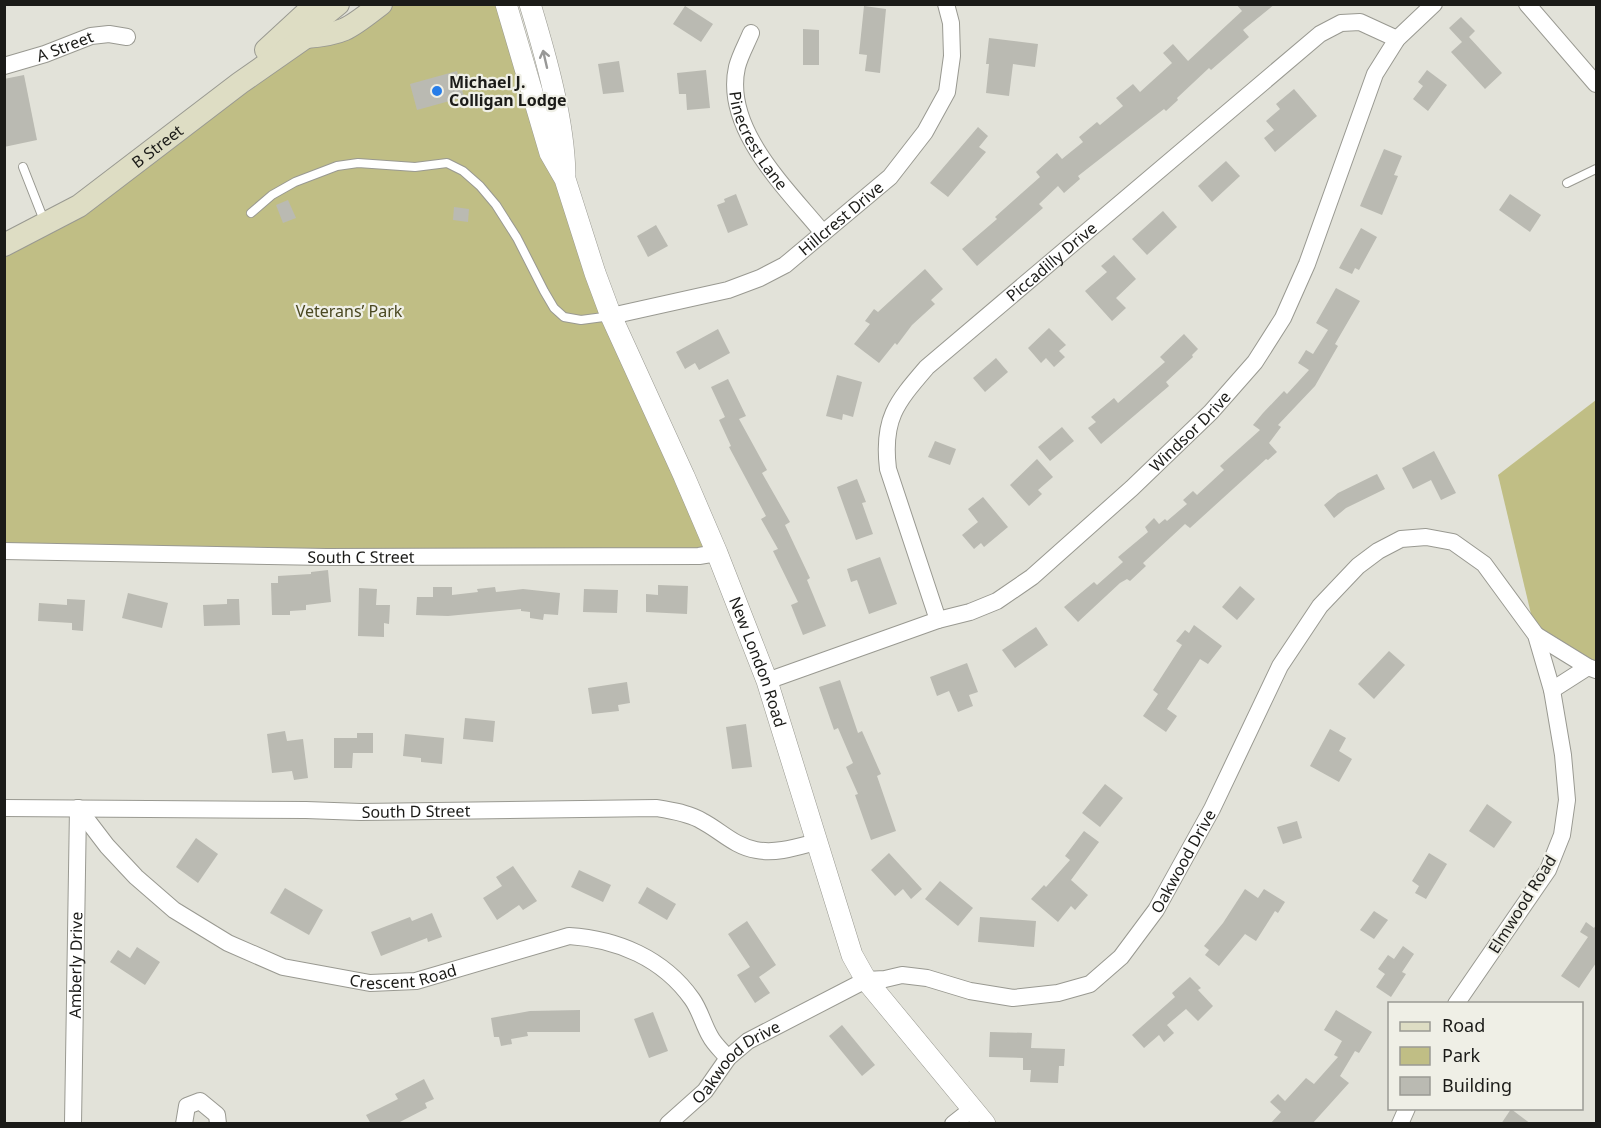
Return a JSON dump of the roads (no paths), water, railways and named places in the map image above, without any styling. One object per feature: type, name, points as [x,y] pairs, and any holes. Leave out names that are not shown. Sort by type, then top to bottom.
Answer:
[{"type":"main road","points":[[240,83],[256,58],[316,4]]},
{"type":"main road","name":"B Street","points":[[4,245],[79,206],[240,83],[306,37],[322,17],[338,4]]},
{"type":"main road","name":"B Street","points":[[306,37],[347,30],[381,4]]},
{"type":"street","name":"New London Road","points":[[507,4],[550,153],[565,178],[611,316],[717,553],[767,681],[852,955],[866,980],[979,1116]]},
{"type":"street","name":"New London Road","points":[[530,4],[564,146],[565,178]]},
{"type":"street","name":"Hillcrest Drive","points":[[611,316],[728,290],[760,279],[786,265],[890,177],[926,132],[947,92],[952,56],[951,23],[946,4]]},
{"type":"street","name":"Windsor Drive","points":[[767,681],[997,601],[1032,577],[1132,488],[1211,412],[1255,362],[1283,318],[1307,264],[1375,74],[1397,39],[1434,4]]},
{"type":"street","points":[[1527,4],[1596,84]]},
{"type":"street","name":"Piccadilly Drive","points":[[938,620],[888,469],[886,449],[888,423],[903,395],[927,367],[1320,34],[1341,23],[1360,22],[1397,39]]},
{"type":"street","name":"Pinecrest Lane","points":[[751,33],[737,67],[736,105],[746,132],[764,159],[823,233]]},
{"type":"street","name":"A Street","points":[[4,66],[45,54],[91,36],[109,34],[127,37]]},
{"type":"street","name":"Oakwood Drive","points":[[668,1124],[705,1091],[728,1058],[748,1041],[866,980],[902,975],[927,978],[970,991],[1013,998],[1058,993],[1090,984],[1121,957],[1156,910],[1212,809],[1280,666],[1320,606],[1358,566],[1378,551],[1401,539],[1426,537],[1453,542],[1484,564],[1515,603],[1536,635],[1552,690]]},
{"type":"street","name":"South C Street","points":[[4,551],[326,557],[688,556],[717,553]]},
{"type":"street","points":[[1536,635],[1592,668]]},
{"type":"street","points":[[1552,690],[1592,668]]},
{"type":"street","name":"Elmwood Road","points":[[1457,1002],[1548,870],[1562,835],[1567,800],[1563,755],[1552,690]]},
{"type":"street","name":"South D Street","points":[[4,808],[361,812],[657,808],[702,820],[735,844],[756,851],[782,851],[816,842]]},
{"type":"street","name":"Crescent Road","points":[[78,808],[107,846],[136,877],[174,910],[228,943],[283,967],[370,982],[416,981],[569,936],[595,938],[639,952],[677,983],[692,1000],[711,1038],[728,1058]]},
{"type":"street","name":"Amberly Drive","points":[[73,1124],[78,808]]},
{"type":"street","points":[[184,1124],[188,1106],[200,1101],[217,1115],[218,1124]]},
{"type":"street","points":[[1400,1124],[1406,1110]]},
{"type":"street","points":[[953,1124],[979,1116]]},
{"type":"lane","points":[[250,213],[272,195],[295,182],[337,166],[358,164],[415,167],[447,163],[463,171],[496,205],[517,238],[554,308],[564,317],[581,320],[611,316]]},
{"type":"lane","points":[[23,167],[45,224]]},
{"type":"lane","points":[[1567,183],[1596,169]]},
{"type":"place","name":"Michael J. Colligan Lodge","points":[[437,91]]},
{"type":"park label","name":"Veterans’ Park","points":[[349,311]]}]
